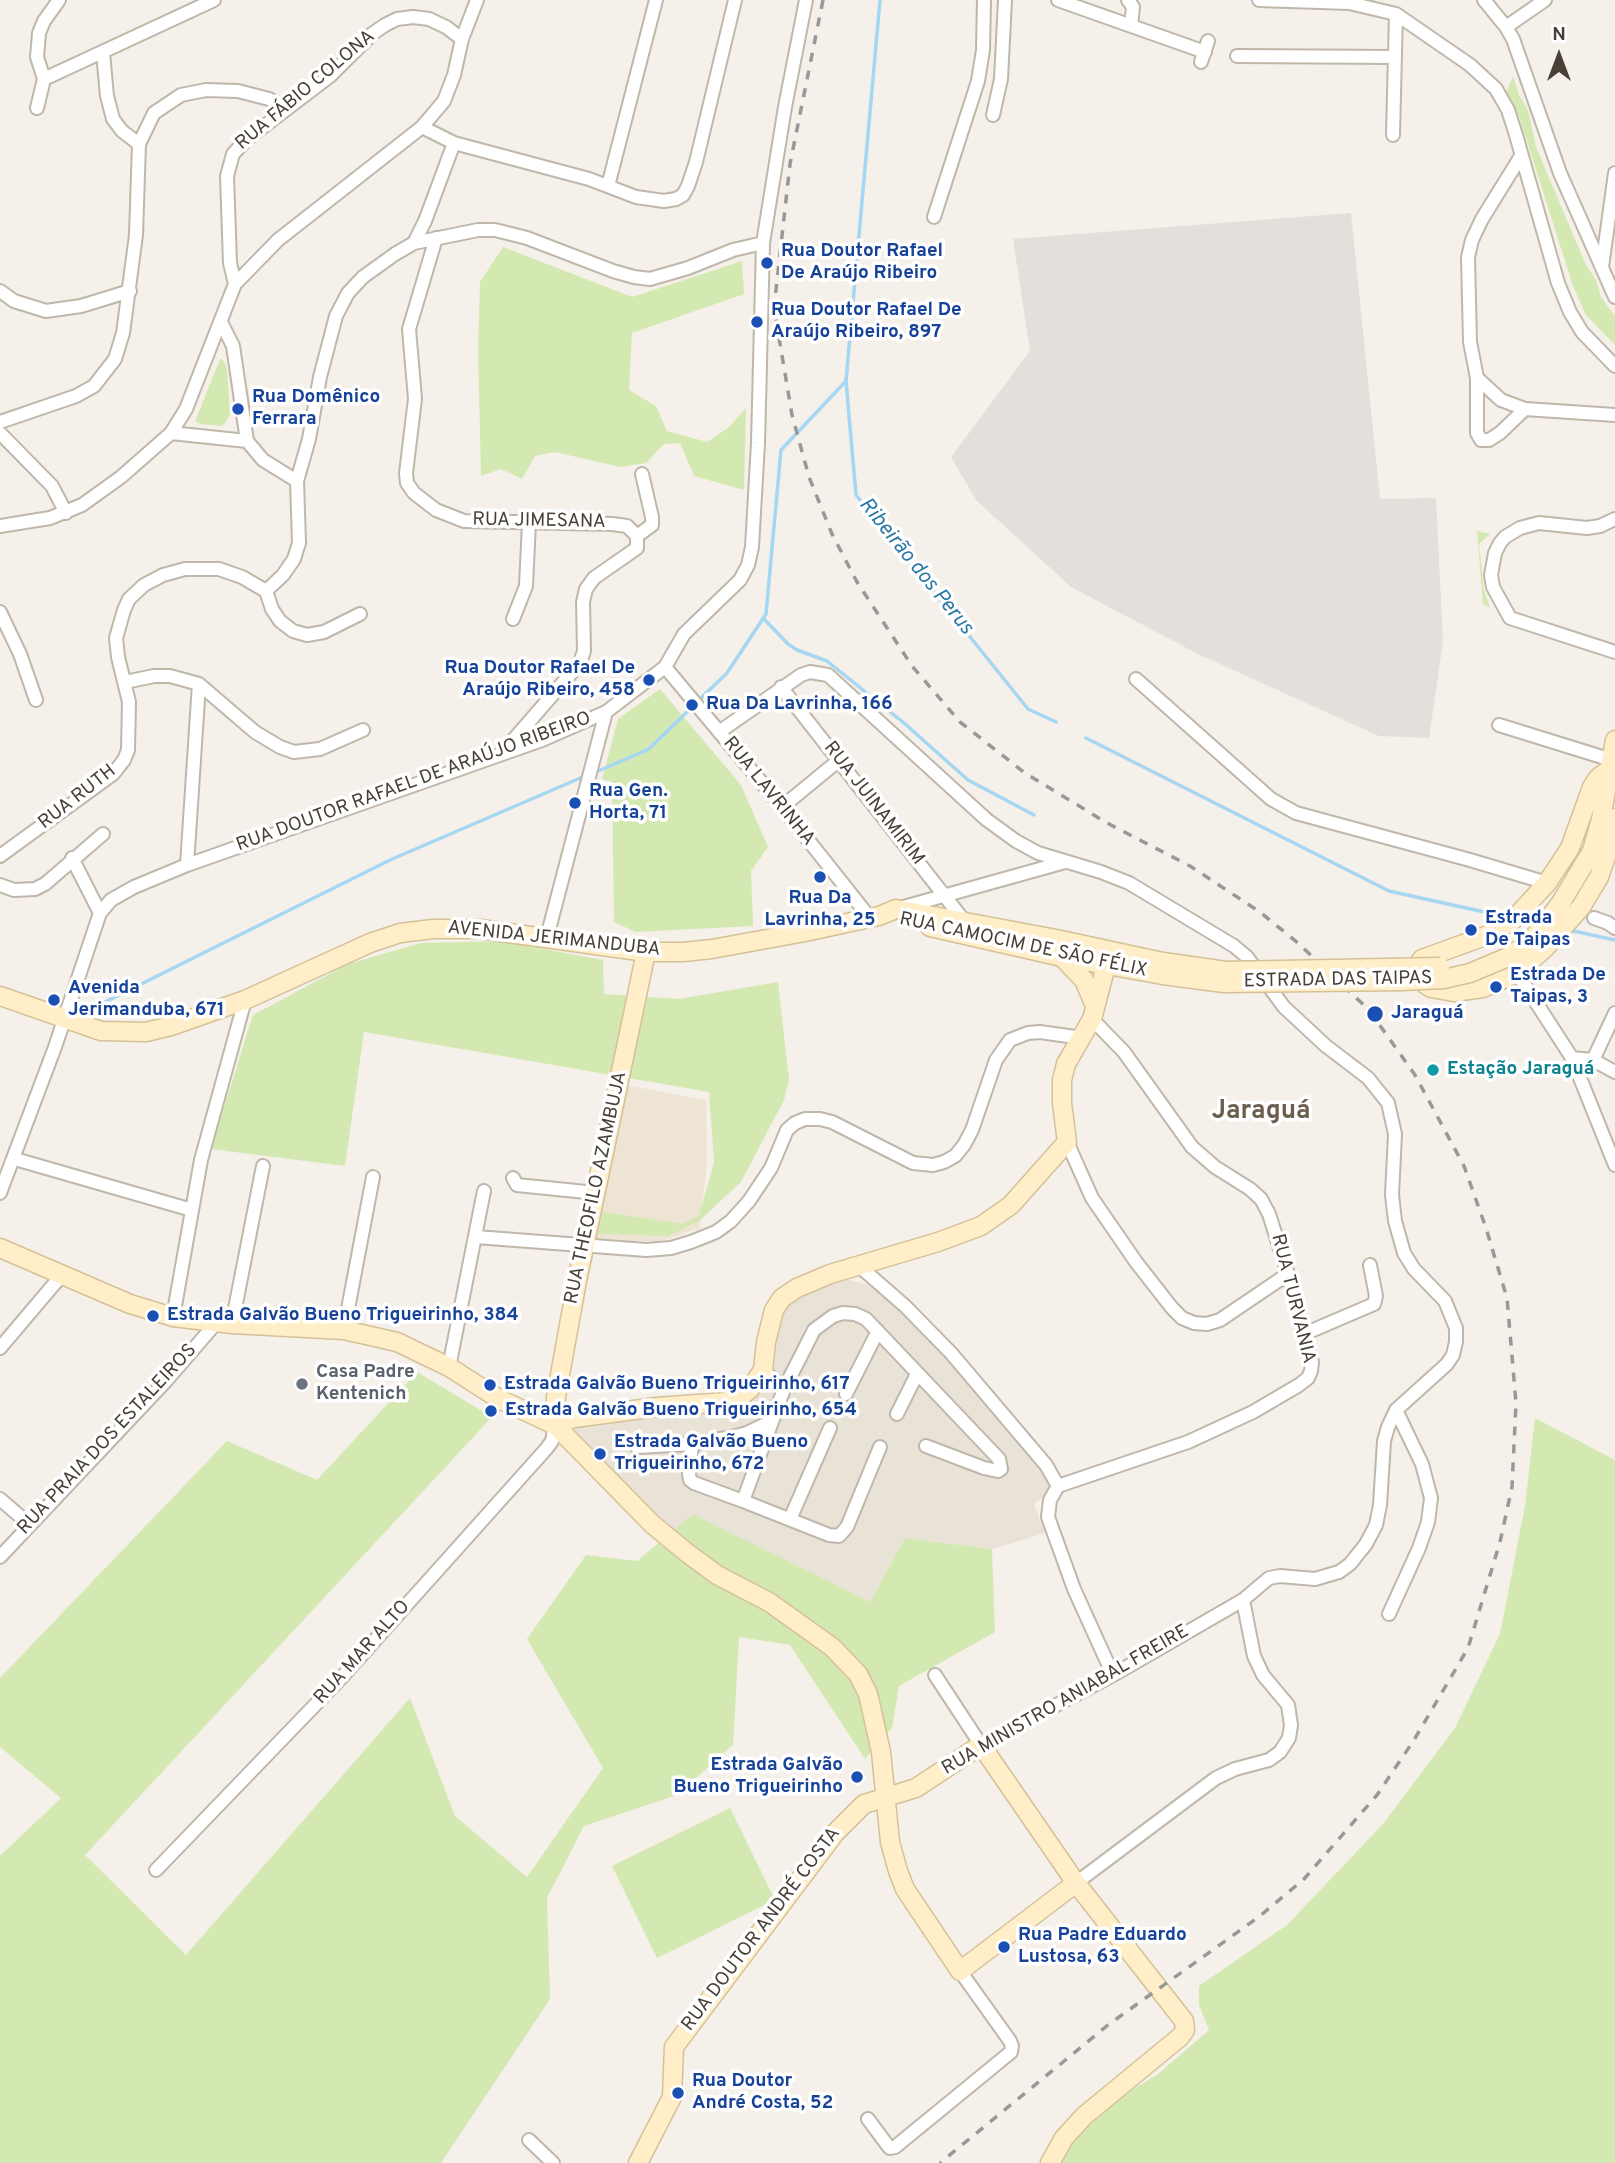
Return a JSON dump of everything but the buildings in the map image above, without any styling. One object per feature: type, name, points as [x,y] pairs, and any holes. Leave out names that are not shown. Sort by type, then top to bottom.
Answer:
[{"type":"street","points":[[37,108],[44,79],[37,57],[39,33],[59,0]]},
{"type":"street","points":[[44,79],[214,0]]},
{"type":"street","points":[[0,526],[66,513],[111,485],[171,433],[186,409],[235,284],[278,240],[422,127],[444,101],[454,75],[462,39],[477,0]]},
{"type":"street","points":[[608,186],[656,0]]},
{"type":"street","points":[[422,127],[454,143],[589,179],[647,199],[676,199],[683,195],[688,186],[696,162],[735,0]]},
{"type":"street","name":"RUA DOUTOR RAFAEL DE ARAÚJO RIBEIRO","points":[[100,913],[121,893],[187,865],[542,740],[606,712],[665,667],[684,634],[740,580],[750,556],[758,443],[763,243],[806,0]]},
{"type":"street","points":[[933,217],[978,81],[983,50],[985,0]]},
{"type":"street","points":[[993,115],[1008,27],[1005,0]]},
{"type":"street","points":[[1058,0],[1205,52]]},
{"type":"street","points":[[1128,0],[1133,7],[1131,26]]},
{"type":"street","points":[[1259,0],[1349,3],[1396,14],[1470,65],[1496,89],[1508,110],[1558,283],[1570,312],[1589,340],[1615,366]]},
{"type":"street","points":[[1484,0],[1507,27],[1556,163],[1615,297]]},
{"type":"street","points":[[1507,27],[1545,0]]},
{"type":"street","points":[[1393,135],[1396,14]]},
{"type":"street","name":"RUA FÁBIO COLONA","points":[[235,284],[230,263],[228,166],[233,154],[246,140],[330,76],[372,34],[397,19],[429,19],[462,39]]},
{"type":"street","points":[[103,52],[107,96],[113,120],[139,144]]},
{"type":"street","points":[[1237,56],[1395,57]]},
{"type":"street","points":[[0,422],[76,396],[94,386],[115,359],[126,321],[130,291],[136,235],[139,144],[154,113],[181,95],[206,90],[238,91],[270,99],[287,108]]},
{"type":"street","points":[[414,243],[425,222],[454,143]]},
{"type":"street","points":[[1521,156],[1482,219],[1472,240],[1468,257],[1470,342],[1477,378],[1477,433],[1481,440],[1489,440],[1500,433],[1525,409]]},
{"type":"street","points":[[1602,269],[1615,173]]},
{"type":"street","points":[[360,614],[324,632],[307,635],[293,631],[280,621],[272,609],[266,591],[283,575],[294,559],[299,543],[297,481],[309,439],[320,377],[336,316],[348,293],[363,277],[414,243],[478,230],[495,230],[527,238],[614,271],[650,279],[688,268],[733,250],[763,243]]},
{"type":"street","name":"RUA JIMESANA","points":[[436,238],[409,328],[415,399],[407,482],[423,501],[451,517],[477,523],[612,524],[627,526],[637,536]]},
{"type":"street","points":[[0,291],[14,301],[46,311],[81,306],[130,291]]},
{"type":"street","points":[[221,322],[233,346],[247,441],[262,460],[297,481]]},
{"type":"street","points":[[1477,378],[1501,400],[1525,409],[1615,415]]},
{"type":"street","points":[[0,433],[52,486],[66,513]]},
{"type":"street","points":[[171,433],[247,441]]},
{"type":"street","points":[[499,755],[580,663],[584,650],[583,602],[586,589],[594,578],[637,548],[637,536],[652,525],[642,474]]},
{"type":"street","points":[[1615,519],[1587,528],[1539,523],[1520,528],[1500,543],[1495,553],[1491,575],[1497,599],[1510,618],[1615,652]]},
{"type":"street","points":[[513,619],[526,586],[529,523]]},
{"type":"street","name":"RUA RUTH","points":[[0,856],[104,781],[119,767],[128,750],[129,702],[116,638],[120,621],[130,600],[144,585],[163,575],[200,568],[219,569],[242,577],[266,591]]},
{"type":"street","points":[[0,612],[20,654],[36,700]]},
{"type":"street","name":"RUA LAVRINHA","points":[[665,667],[874,917]]},
{"type":"street","points":[[719,732],[801,674],[810,672],[828,675],[987,820],[1016,841],[1038,853],[1129,883],[1234,946],[1247,957],[1284,1007],[1326,1046],[1368,1078],[1388,1102],[1395,1134],[1392,1195],[1398,1232],[1408,1260],[1445,1301],[1456,1328],[1453,1355],[1447,1364],[1396,1410],[1422,1464],[1431,1498],[1428,1522],[1419,1548],[1389,1615]]},
{"type":"street","points":[[125,682],[154,676],[170,676],[199,684],[255,732],[294,752],[320,749],[363,730]]},
{"type":"street","points":[[1136,679],[1271,799],[1296,813],[1547,883]]},
{"type":"street","points":[[187,865],[199,684]]},
{"type":"street","name":"RUA JUINAMIRIM","points":[[780,687],[965,922]]},
{"type":"street","points":[[547,937],[606,712]]},
{"type":"street","points":[[1499,724],[1613,763],[1592,787],[1570,848],[1547,883],[1513,920],[1488,935],[1422,959],[1418,965],[1425,984],[1431,988],[1454,992],[1483,988],[1517,973],[1545,948],[1581,907],[1599,877],[1615,818]]},
{"type":"street","name":"ESTRADA DAS TAIPAS","points":[[1163,968],[1224,983],[1402,981],[1444,979],[1470,973],[1507,951],[1531,942],[1560,904],[1592,850],[1613,763],[1615,740]]},
{"type":"street","points":[[782,807],[838,761]]},
{"type":"street","points":[[0,885],[14,890],[35,889],[103,834]]},
{"type":"street","points":[[0,1194],[15,1159],[100,913],[72,858]]},
{"type":"street","points":[[896,909],[1065,862]]},
{"type":"street","name":"RUA CAMOCIM DE SÃO FÉLIX","points":[[874,917],[896,909],[965,922],[1163,968]]},
{"type":"street","name":"AVENIDA JERIMANDUBA","points":[[0,996],[101,1031],[146,1032],[181,1023],[245,1000],[370,943],[400,933],[433,929],[480,929],[646,951],[712,949],[874,917]]},
{"type":"street","name":"RUA CAMOCIM DE SÃO FÉLIX","points":[[874,917],[1106,966],[1163,968]]},
{"type":"street","points":[[1594,918],[1615,928]]},
{"type":"street","name":"RUA THEOFILO AZAMBUJA","points":[[555,1425],[556,1396],[584,1246],[646,951]]},
{"type":"street","points":[[1062,957],[1084,980],[1093,1013]]},
{"type":"street","points":[[1106,966],[1093,1013],[1066,1065],[1062,1080],[1067,1142],[1092,1198],[1172,1308],[1182,1318],[1194,1323],[1207,1324],[1220,1320],[1288,1274]]},
{"type":"street","points":[[1517,973],[1572,1058],[1615,1165]]},
{"type":"street","points":[[173,1317],[191,1210],[209,1129],[245,1000]]},
{"type":"street","name":"RUA TURVANIA","points":[[1058,1486],[1188,1442],[1253,1412],[1308,1378],[1312,1362],[1288,1274],[1269,1214],[1261,1199],[1215,1167],[1192,1147],[1093,1013]]},
{"type":"street","points":[[1593,1060],[1615,1013]]},
{"type":"street","points":[[476,1237],[646,1250],[671,1248],[716,1232],[731,1221],[749,1201],[771,1168],[787,1130],[805,1119],[832,1122],[913,1163],[933,1165],[944,1162],[964,1145],[972,1130],[996,1060],[1010,1040],[1028,1033],[1040,1032],[1082,1038]]},
{"type":"street","points":[[1572,1058],[1593,1060],[1615,1072]]},
{"type":"street","points":[[555,1425],[574,1418],[726,1402],[740,1397],[750,1389],[763,1370],[774,1310],[782,1297],[808,1283],[858,1265],[981,1226],[1011,1205],[1067,1142]]},
{"type":"street","points":[[15,1159],[191,1210]]},
{"type":"street","points":[[224,1324],[263,1166]]},
{"type":"street","points":[[344,1330],[373,1177]]},
{"type":"street","points":[[513,1178],[517,1185],[596,1193]]},
{"type":"street","points":[[449,1367],[484,1191]]},
{"type":"street","points":[[0,1248],[130,1304],[173,1317],[224,1324],[344,1330],[397,1342],[449,1367],[499,1399],[555,1425],[652,1524],[686,1552],[717,1575],[769,1602],[832,1647],[859,1674],[868,1694],[881,1752],[890,1842],[905,1889],[1013,2048],[895,2147],[888,2146],[868,2119]]},
{"type":"street","points":[[858,1265],[905,1306],[951,1353],[1046,1465],[1058,1486],[1050,1500],[1048,1517],[1074,1589],[1113,1675]]},
{"type":"street","points":[[1304,1334],[1374,1304],[1376,1296],[1370,1265]]},
{"type":"street","points":[[0,1349],[61,1276]]},
{"type":"street","points":[[743,1501],[770,1422],[814,1330],[822,1322],[843,1313],[866,1319],[999,1459],[1001,1469],[998,1471],[984,1468],[926,1446]]},
{"type":"street","name":"RUA PRAIA DOS ESTALEIROS","points":[[0,1557],[165,1382],[224,1324]]},
{"type":"street","points":[[846,1394],[878,1331]]},
{"type":"street","points":[[763,1370],[784,1389]]},
{"type":"street","points":[[897,1414],[917,1374]]},
{"type":"street","name":"RUA MINISTRO ANIABAL FREIRE","points":[[886,1797],[916,1788],[981,1745],[1113,1675],[1243,1600],[1269,1578],[1327,1577],[1350,1564],[1366,1544],[1376,1525],[1384,1441],[1396,1410]]},
{"type":"street","points":[[637,1447],[692,1444],[747,1433],[770,1422]]},
{"type":"street","name":"RUA MAR ALTO","points":[[156,1870],[342,1677],[538,1458],[552,1441],[555,1425]]},
{"type":"street","points":[[790,1519],[830,1428]]},
{"type":"street","points":[[692,1444],[688,1474],[694,1483],[829,1535],[839,1536],[843,1533],[880,1447]]},
{"type":"street","points":[[0,1499],[30,1525]]},
{"type":"street","points":[[960,1971],[1216,1778],[1235,1769],[1269,1760],[1280,1752],[1289,1738],[1291,1725],[1288,1705],[1263,1675],[1254,1656],[1243,1600]]},
{"type":"street","points":[[935,1675],[1076,1883],[1181,2016],[1185,2030],[1169,2048],[1084,2116],[1064,2138],[1050,2163]]},
{"type":"street","name":"RUA DOUTOR ANDRÉ COSTA","points":[[638,2163],[671,2097],[674,2047],[681,2036],[700,2015],[835,1833],[864,1804],[886,1797]]},
{"type":"street","points":[[529,2140],[553,2163]]},
{"type":"shaded area","points":[[1351,213],[1380,499],[1436,498],[1443,642],[1429,738],[1379,736],[1198,654],[1071,587],[976,500],[951,457],[1030,351],[1013,239]]},
{"type":"shaded area","points":[[626,1085],[706,1100],[707,1162],[700,1228],[661,1241],[594,1238]]},
{"type":"shaded area","points":[[840,1278],[866,1284],[886,1297],[953,1364],[1018,1440],[1056,1488],[1034,1504],[1045,1533],[992,1549],[905,1538],[870,1602],[693,1515],[672,1532],[575,1436],[574,1427],[736,1404],[769,1370],[776,1322],[785,1302]]},
{"type":"green space","points":[[1513,76],[1519,95],[1528,110],[1536,147],[1586,265],[1596,280],[1601,297],[1615,316],[1615,345],[1586,315],[1573,286],[1519,116],[1507,91]]},
{"type":"green space","points":[[503,247],[632,297],[742,261],[744,294],[632,333],[629,390],[656,406],[667,431],[707,442],[728,428],[746,408],[744,490],[694,476],[680,443],[664,444],[646,463],[620,467],[555,452],[535,456],[522,479],[501,469],[481,476],[478,350],[480,282]]},
{"type":"green space","points":[[220,359],[224,361],[227,370],[230,414],[221,426],[201,424],[196,422],[196,419]]},
{"type":"green space","points":[[1477,531],[1490,534],[1479,544],[1484,590],[1490,608],[1483,604]]},
{"type":"green space","points":[[660,689],[741,785],[768,847],[751,871],[753,926],[636,932],[614,922],[612,782],[602,779],[618,719]]},
{"type":"green space","points":[[501,941],[603,960],[604,994],[678,999],[778,982],[789,1079],[784,1100],[741,1182],[699,1221],[668,1236],[598,1234],[603,1212],[682,1224],[699,1216],[714,1162],[709,1092],[364,1032],[345,1166],[211,1149],[253,1015],[348,964],[421,943]]},
{"type":"green space","points":[[417,1372],[492,1417],[85,1855],[186,1955],[410,1698],[455,1816],[527,1877],[603,1768],[527,1639],[586,1555],[637,1561],[693,1514],[870,1602],[905,1538],[992,1549],[995,1632],[899,1686],[892,1728],[865,1759],[790,1645],[739,1637],[733,1745],[677,1795],[584,1826],[547,1898],[550,1999],[441,2163],[0,2163],[0,1856],[61,1798],[0,1747],[0,1678],[227,1441],[317,1480]]},
{"type":"green space","points":[[1535,1418],[1615,1460],[1615,2163],[1056,2163],[1069,2135],[1104,2106],[1157,2075],[1209,2030],[1199,2005],[1199,1986],[1287,1925],[1383,1824],[1455,1728],[1500,1634],[1525,1506]]},
{"type":"green space","points":[[730,1808],[775,1900],[657,1958],[612,1866]]},
{"type":"waterway","name":"Ribeirão dos Perus","points":[[880,0],[846,381],[856,495],[1028,709],[1056,722]]},
{"type":"waterway","points":[[698,701],[727,673],[766,614],[781,450],[846,381]]},
{"type":"waterway","points":[[763,618],[788,644],[827,661],[904,723],[968,780],[1034,815]]},
{"type":"waterway","points":[[596,772],[649,749],[692,707]]},
{"type":"waterway","name":"Ribeirão dos Perus","points":[[1086,738],[1389,891],[1507,917]]},
{"type":"waterway","points":[[93,1008],[390,860],[585,776]]},
{"type":"waterway","name":"Ribeirão dos Perus","points":[[1521,920],[1538,923]]},
{"type":"waterway","name":"Ribeirão dos Perus","points":[[1569,930],[1615,940]]},
{"type":"railway","points":[[823,0],[790,164],[774,308],[792,415],[809,477],[832,534],[857,582],[912,666],[960,722],[1025,773],[1107,823],[1190,866],[1260,912],[1298,943],[1369,1010],[1415,1075],[1464,1166],[1507,1298],[1516,1403],[1512,1487],[1500,1542],[1468,1648],[1414,1740],[1377,1795],[1304,1879],[1260,1916],[1108,2025],[940,2163]]},
{"type":"place","name":"Rua Doutor Rafael De Araújo Ribeiro","points":[[767,263]]},
{"type":"place","name":"Rua Doutor Rafael De Araújo Ribeiro, 897","points":[[757,322]]},
{"type":"place","name":"Rua Domênico Ferrara","points":[[238,409]]},
{"type":"place","name":"Rua Doutor Rafael De Araújo Ribeiro, 458","points":[[649,680]]},
{"type":"place","name":"Rua Da Lavrinha, 166","points":[[692,705]]},
{"type":"place","name":"Rua Gen. Horta, 71","points":[[575,803]]},
{"type":"place","name":"Rua Da Lavrinha, 25","points":[[820,877]]},
{"type":"place","name":"Estrada De Taipas","points":[[1471,930]]},
{"type":"place","name":"Estrada De Taipas, 3","points":[[1496,987]]},
{"type":"place","name":"Avenida Jerimanduba, 671","points":[[54,1000]]},
{"type":"place","name":"Jaraguá","points":[[1375,1014]]},
{"type":"place","name":"Estação Jaraguá","points":[[1433,1070]]},
{"type":"place","name":"Estrada Galvão Bueno Trigueirinho, 384","points":[[153,1316]]},
{"type":"place","name":"Casa Padre Kentenich","points":[[302,1384]]},
{"type":"place","name":"Estrada Galvão Bueno Trigueirinho, 617","points":[[490,1385]]},
{"type":"place","name":"Estrada Galvão Bueno Trigueirinho, 654","points":[[491,1411]]},
{"type":"place","name":"Estrada Galvão Bueno Trigueirinho, 672","points":[[600,1454]]},
{"type":"place","name":"Estrada Galvão Bueno Trigueirinho","points":[[857,1777]]},
{"type":"place","name":"Rua Padre Eduardo Lustosa, 63","points":[[1004,1947]]},
{"type":"place","name":"Rua Doutor André Costa, 52","points":[[678,2093]]},
{"type":"district","name":"Jaraguá","points":[[1261,1113]]}]
